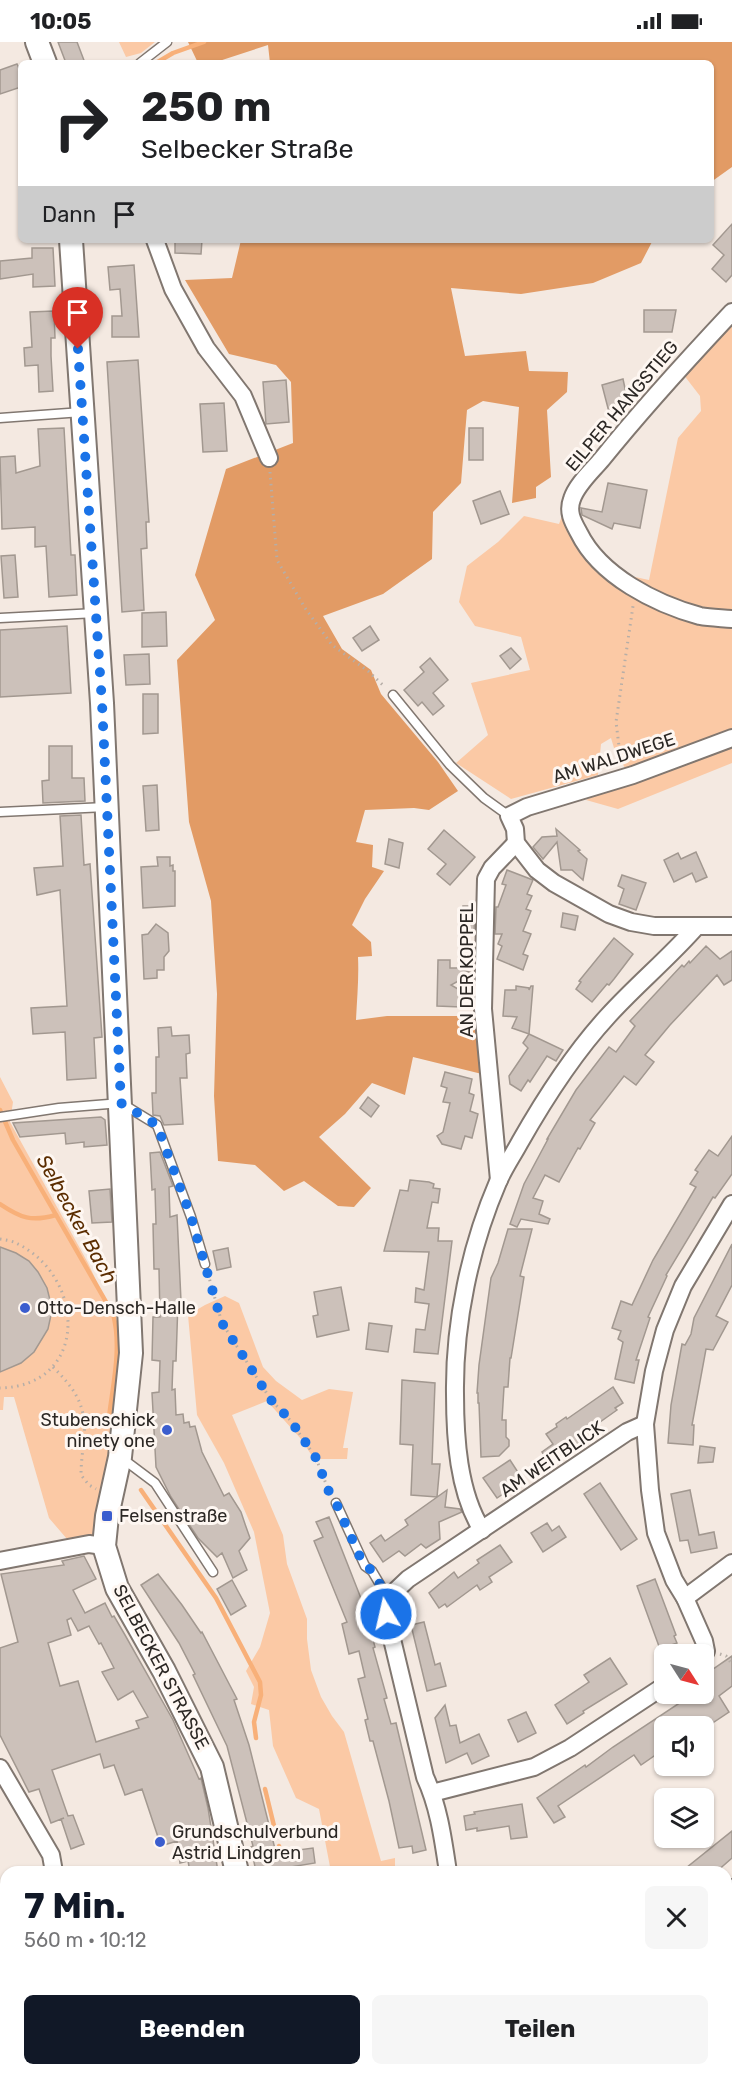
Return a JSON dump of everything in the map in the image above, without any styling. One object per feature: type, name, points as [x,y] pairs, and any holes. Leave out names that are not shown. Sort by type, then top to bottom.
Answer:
[{"type":"main road","points":[[37,42],[44,60]]},
{"type":"main road","name":"SELBECKER STRASSE","points":[[71,243],[96,614],[121,1103],[131,1353],[120,1456],[104,1546],[117,1588],[164,1671],[212,1767],[236,1866]]},
{"type":"street","points":[[156,243],[174,289],[206,348],[243,396],[269,458]]},
{"type":"street","name":"EILPER HANGSTIEG","points":[[732,312],[634,419],[581,484],[572,499],[570,514],[584,543],[616,577],[635,589],[701,616],[732,619]]},
{"type":"street","name":"AM WALDWEGE","points":[[509,816],[527,807],[633,775],[732,738]]},
{"type":"street","points":[[509,816],[515,829],[516,843],[537,870],[554,883],[609,914],[631,922],[654,926],[732,926]]},
{"type":"street","name":"AN DER KOPPEL","points":[[499,1180],[483,1009],[486,879],[500,858],[516,843]]},
{"type":"street","points":[[482,1530],[475,1518],[460,1468],[455,1419],[455,1383],[465,1295],[481,1227],[499,1180],[531,1123],[570,1063],[608,1016],[679,948],[697,926]]},
{"type":"street","points":[[705,1644],[674,1580],[656,1533],[645,1424],[654,1371],[665,1330],[683,1286],[732,1204]]},
{"type":"street","name":"AM WEITBLICK","points":[[388,1599],[408,1579],[627,1432],[645,1424]]},
{"type":"street","points":[[0,1561],[88,1544],[104,1546]]},
{"type":"street","points":[[685,1599],[732,1563]]},
{"type":"street","points":[[388,1599],[386,1614],[425,1777],[440,1820],[447,1866]]},
{"type":"street","points":[[432,1792],[534,1767],[570,1748],[654,1693]]},
{"type":"street","points":[[0,1768],[51,1855],[53,1866]]},
{"type":"lane","points":[[144,60],[167,42]]},
{"type":"lane","points":[[0,418],[83,412]]},
{"type":"lane","points":[[0,618],[96,614]]},
{"type":"lane","points":[[393,695],[450,765],[484,798],[509,816]]},
{"type":"lane","points":[[0,812],[106,807]]},
{"type":"lane","points":[[0,1117],[59,1108],[121,1103],[157,1125],[191,1217],[205,1264]]},
{"type":"lane","points":[[120,1456],[155,1484],[213,1572]]},
{"type":"lane","points":[[336,1503],[364,1566],[372,1570],[388,1599]]},
{"type":"path","points":[[269,458],[277,560],[305,608],[332,645],[368,670],[393,695]]},
{"type":"path","points":[[615,780],[620,754],[616,722],[635,589]]},
{"type":"path","points":[[0,1239],[18,1244],[45,1264],[63,1292],[69,1315],[68,1337],[53,1367],[36,1379],[13,1388],[0,1388]]},
{"type":"path","points":[[205,1264],[222,1323],[271,1400],[291,1421],[316,1458],[331,1497],[336,1503]]},
{"type":"path","points":[[53,1367],[81,1401],[85,1427],[81,1475],[89,1485],[111,1497]]},
{"type":"path","points":[[726,1656],[732,1664]]},
{"type":"shaded area","points":[[119,42],[155,42],[141,53],[126,57]]},
{"type":"shaded area","points":[[188,42],[732,42],[732,167],[714,180],[714,60],[270,60],[268,45],[222,60],[197,60]]},
{"type":"shaded area","points":[[240,243],[651,243],[641,263],[593,283],[521,294],[451,288],[465,356],[526,351],[529,371],[568,372],[567,392],[547,410],[551,477],[536,487],[536,498],[512,503],[519,407],[483,401],[467,410],[461,483],[433,512],[432,559],[383,594],[323,616],[342,649],[371,670],[381,694],[438,762],[458,791],[429,810],[414,808],[365,810],[356,842],[373,845],[372,867],[384,871],[365,899],[352,925],[371,942],[372,956],[358,957],[356,1020],[387,1016],[478,1016],[486,1075],[413,1057],[405,1095],[372,1083],[345,1114],[319,1137],[371,1188],[354,1207],[338,1206],[304,1181],[284,1191],[255,1165],[218,1161],[214,1096],[217,994],[211,901],[189,822],[177,660],[215,620],[195,575],[226,469],[293,443],[291,382],[276,365],[229,354],[185,280],[232,278]]},
{"type":"shaded area","points":[[732,322],[732,763],[618,809],[586,800],[631,779],[611,738],[601,744],[598,775],[511,799],[456,763],[488,735],[471,683],[530,670],[521,637],[475,626],[459,602],[467,566],[498,542],[524,516],[559,524],[562,516],[574,515],[595,548],[634,582],[635,577],[649,580],[678,438],[701,411],[700,396],[683,374],[695,365]]},
{"type":"shaded area","points":[[0,1077],[13,1102],[10,1122],[88,1263],[124,1340],[98,1540],[67,1539],[49,1518],[14,1397],[4,1397],[3,1410],[0,1410]]},
{"type":"shaded area","points":[[225,1296],[239,1303],[263,1367],[276,1381],[302,1400],[329,1389],[353,1392],[343,1448],[348,1448],[347,1459],[314,1459],[301,1439],[267,1401],[232,1415],[283,1535],[287,1564],[307,1619],[311,1670],[321,1697],[344,1732],[381,1861],[395,1858],[395,1866],[330,1866],[319,1809],[296,1798],[273,1746],[269,1710],[251,1704],[254,1687],[246,1671],[260,1647],[270,1613],[254,1532],[224,1463],[197,1415],[188,1315]]},
{"type":"building","points":[[58,42],[77,42],[84,60],[65,60]]},
{"type":"building","points":[[17,64],[18,88],[0,94],[0,70]]},
{"type":"building","points":[[732,224],[732,275],[726,282],[712,269],[724,255],[713,245]]},
{"type":"building","points":[[175,243],[202,243],[201,254],[175,253]]},
{"type":"building","points":[[32,248],[53,248],[55,286],[33,287],[33,274],[0,279],[0,261],[32,258]]},
{"type":"building","points":[[134,265],[139,337],[112,337],[112,316],[122,316],[120,289],[110,290],[108,267]]},
{"type":"building","points":[[644,310],[676,310],[672,332],[644,332]]},
{"type":"building","points":[[54,311],[55,338],[51,338],[53,391],[39,392],[38,365],[25,366],[24,348],[32,347],[30,312]]},
{"type":"building","points":[[138,360],[149,522],[146,522],[147,548],[141,549],[144,610],[122,612],[107,362]]},
{"type":"building","points":[[623,379],[629,407],[609,412],[602,385]]},
{"type":"building","points":[[286,380],[289,422],[266,424],[263,382]]},
{"type":"building","points":[[224,403],[227,451],[203,452],[200,404]]},
{"type":"building","points":[[64,428],[71,555],[75,555],[77,595],[49,597],[46,546],[35,547],[35,527],[2,529],[0,457],[15,456],[16,473],[40,466],[38,429]]},
{"type":"building","points":[[469,428],[483,428],[483,460],[469,460]]},
{"type":"building","points":[[608,483],[647,490],[640,528],[614,523],[612,529],[582,515],[581,508],[602,512]]},
{"type":"building","points":[[500,491],[509,514],[481,524],[473,501]]},
{"type":"building","points":[[15,555],[18,597],[4,598],[1,556]]},
{"type":"building","points":[[166,612],[167,646],[142,647],[142,613]]},
{"type":"building","points":[[67,626],[71,693],[0,697],[0,630]]},
{"type":"building","points":[[370,626],[379,640],[362,651],[353,638]]},
{"type":"building","points":[[511,648],[521,659],[510,669],[500,656]]},
{"type":"building","points":[[149,654],[150,684],[126,685],[124,655]]},
{"type":"building","points":[[430,658],[448,680],[433,693],[444,706],[433,715],[422,702],[418,706],[404,690],[424,672],[420,667]]},
{"type":"building","points":[[143,694],[158,694],[158,733],[143,734]]},
{"type":"building","points":[[49,746],[72,746],[72,778],[84,778],[85,801],[43,803],[42,781],[49,780]]},
{"type":"building","points":[[157,785],[159,830],[146,831],[143,786]]},
{"type":"building","points":[[81,815],[84,865],[90,864],[102,1037],[94,1038],[96,1078],[67,1080],[65,1032],[33,1034],[31,1008],[67,1006],[60,890],[37,895],[34,868],[63,866],[60,816]]},
{"type":"building","points":[[556,829],[587,859],[583,880],[572,870],[561,870],[557,842],[543,859],[533,847],[542,837],[557,836]]},
{"type":"building","points":[[444,830],[475,857],[450,885],[437,874],[446,864],[428,849]]},
{"type":"building","points":[[389,839],[403,843],[399,868],[385,864]]},
{"type":"building","points":[[696,852],[707,877],[696,882],[692,873],[674,882],[664,860],[678,853],[681,859]]},
{"type":"building","points":[[157,857],[170,857],[170,866],[173,865],[175,906],[143,908],[141,867],[158,866]]},
{"type":"building","points":[[507,870],[533,880],[527,894],[532,896],[526,909],[531,911],[523,931],[531,934],[523,954],[528,956],[523,970],[497,959],[502,946],[498,944],[502,934],[495,934],[496,907],[498,907],[506,885],[502,884]]},
{"type":"building","points":[[622,875],[646,883],[636,910],[619,904],[624,889],[618,886]]},
{"type":"building","points":[[463,906],[475,906],[474,933],[462,933]]},
{"type":"building","points":[[563,913],[578,916],[575,930],[561,927]]},
{"type":"building","points":[[156,924],[168,933],[169,951],[164,957],[164,970],[157,970],[157,978],[144,979],[142,935],[148,934]]},
{"type":"building","points":[[614,938],[633,954],[609,985],[607,984],[592,1002],[576,989],[581,982],[579,981]]},
{"type":"building","points":[[706,946],[720,959],[732,951],[732,980],[724,985],[717,975],[670,1025],[645,1055],[654,1062],[636,1085],[624,1076],[590,1120],[595,1123],[559,1182],[545,1175],[533,1198],[543,1201],[539,1214],[550,1219],[548,1224],[521,1219],[517,1227],[510,1224],[524,1184],[576,1090],[609,1047],[616,1052],[635,1026],[630,1021],[682,965],[684,967],[689,961],[690,963]]},
{"type":"building","points":[[438,960],[450,960],[450,968],[462,968],[462,970],[473,973],[451,985],[470,996],[461,1000],[461,1007],[437,1006]]},
{"type":"building","points":[[516,986],[529,988],[529,990],[533,986],[529,1034],[512,1028],[517,1017],[503,1016],[505,990],[516,990]]},
{"type":"building","points":[[171,1027],[172,1036],[189,1035],[190,1053],[186,1054],[187,1078],[180,1078],[183,1124],[164,1125],[160,1116],[153,1115],[152,1093],[156,1093],[156,1057],[159,1057],[158,1028]]},
{"type":"building","points":[[529,1034],[563,1050],[556,1061],[547,1056],[530,1082],[528,1080],[521,1091],[510,1084],[509,1076],[528,1048],[523,1043]]},
{"type":"building","points":[[445,1072],[472,1079],[469,1093],[474,1095],[470,1111],[478,1114],[472,1138],[465,1136],[461,1149],[442,1144],[437,1136],[443,1132],[450,1103],[443,1102],[447,1088],[441,1086]]},
{"type":"building","points":[[368,1097],[379,1106],[371,1117],[360,1108]]},
{"type":"building","points":[[101,1117],[105,1120],[107,1145],[84,1147],[84,1142],[66,1144],[65,1133],[20,1137],[13,1123]]},
{"type":"building","points":[[732,1136],[732,1174],[715,1198],[713,1197],[666,1275],[648,1317],[650,1318],[636,1360],[639,1360],[634,1383],[615,1379],[623,1342],[618,1339],[621,1331],[612,1328],[621,1301],[632,1305],[653,1260],[696,1187],[690,1184],[698,1172],[695,1170],[709,1150],[718,1156]]},
{"type":"building","points":[[160,1152],[173,1186],[169,1187],[170,1217],[177,1215],[181,1301],[178,1301],[176,1361],[173,1361],[172,1390],[175,1389],[176,1415],[183,1414],[184,1423],[189,1422],[190,1427],[195,1426],[202,1452],[224,1496],[229,1493],[241,1512],[250,1538],[239,1551],[247,1570],[233,1578],[222,1553],[217,1557],[198,1538],[171,1497],[156,1467],[152,1393],[159,1392],[160,1361],[152,1360],[153,1317],[160,1317],[159,1269],[154,1269],[155,1189],[152,1190],[150,1153]]},
{"type":"building","points":[[410,1180],[429,1182],[434,1184],[433,1188],[440,1189],[438,1203],[432,1202],[427,1228],[439,1228],[438,1241],[452,1241],[438,1354],[414,1352],[416,1329],[425,1330],[429,1304],[415,1302],[416,1288],[424,1290],[429,1252],[384,1251],[400,1190],[408,1191]]},
{"type":"building","points":[[110,1189],[112,1222],[92,1223],[89,1191]]},
{"type":"building","points":[[508,1229],[532,1229],[520,1276],[524,1277],[510,1358],[508,1387],[504,1387],[502,1420],[506,1420],[506,1437],[509,1440],[509,1446],[499,1456],[481,1457],[477,1393],[479,1365],[491,1278]]},
{"type":"building","points":[[732,1244],[732,1285],[716,1316],[728,1322],[713,1350],[706,1349],[692,1425],[694,1425],[693,1445],[668,1443],[671,1405],[682,1344],[685,1345],[691,1334],[694,1318]]},
{"type":"building","name":"Otto-Densch-Halle","points":[[0,1247],[29,1261],[38,1272],[47,1288],[51,1315],[48,1329],[34,1352],[21,1363],[0,1372]]},
{"type":"building","points":[[228,1248],[231,1267],[217,1270],[213,1251]]},
{"type":"building","points":[[341,1287],[349,1330],[317,1337],[313,1316],[318,1315],[314,1292]]},
{"type":"building","points":[[369,1323],[392,1326],[388,1352],[366,1349]]},
{"type":"building","points":[[402,1380],[435,1383],[432,1464],[440,1464],[437,1497],[411,1495],[413,1445],[400,1444]]},
{"type":"building","points":[[613,1387],[623,1403],[615,1408],[617,1410],[579,1437],[582,1441],[549,1463],[542,1452],[553,1444],[546,1434],[557,1427],[556,1424]]},
{"type":"building","points":[[700,1446],[715,1448],[713,1462],[698,1463]]},
{"type":"building","points":[[510,1460],[525,1483],[497,1498],[483,1478]]},
{"type":"building","points":[[600,1483],[637,1539],[621,1550],[584,1494]]},
{"type":"building","points":[[447,1490],[445,1507],[460,1509],[462,1512],[439,1522],[440,1539],[426,1548],[421,1544],[405,1556],[399,1551],[383,1562],[370,1543],[381,1535],[385,1541],[408,1525],[405,1520]]},
{"type":"building","points":[[690,1490],[699,1535],[714,1532],[717,1548],[691,1553],[688,1540],[680,1541],[671,1494]]},
{"type":"building","points":[[329,1517],[364,1606],[387,1698],[384,1699],[391,1724],[396,1723],[426,1850],[413,1853],[412,1846],[399,1848],[389,1801],[365,1720],[368,1719],[358,1679],[365,1677],[359,1651],[349,1654],[342,1624],[347,1622],[314,1541],[323,1537],[316,1522]]},
{"type":"building","points":[[547,1523],[552,1531],[559,1526],[566,1537],[543,1552],[531,1533]]},
{"type":"building","points":[[500,1545],[512,1562],[489,1577],[492,1582],[480,1590],[477,1585],[447,1607],[445,1604],[439,1608],[429,1593],[454,1572],[458,1578],[479,1563],[477,1560]]},
{"type":"building","points":[[84,1556],[96,1579],[73,1590],[85,1613],[105,1603],[173,1720],[199,1779],[201,1778],[217,1866],[189,1866],[188,1861],[180,1863],[177,1841],[164,1845],[162,1836],[158,1837],[142,1789],[125,1795],[114,1765],[104,1768],[100,1754],[52,1770],[68,1816],[73,1815],[84,1844],[71,1849],[61,1819],[51,1823],[39,1789],[29,1792],[0,1735],[0,1648],[18,1642],[1,1574],[64,1565],[62,1561]],"holes":[[[71,1618],[78,1631],[89,1626],[114,1668],[102,1672],[118,1700],[133,1691],[148,1717],[136,1721],[139,1728],[96,1742],[78,1681],[60,1686],[48,1643],[71,1635],[67,1620]]]},
{"type":"building","points":[[158,1574],[202,1632],[237,1699],[234,1700],[249,1745],[276,1853],[313,1848],[315,1863],[296,1866],[255,1866],[251,1847],[253,1846],[227,1746],[179,1643],[141,1585]]},
{"type":"building","points":[[655,1579],[677,1643],[658,1644],[637,1586]]},
{"type":"building","points":[[232,1580],[246,1606],[231,1615],[217,1589]]},
{"type":"building","points":[[424,1622],[435,1665],[440,1663],[446,1686],[427,1691],[411,1625]]},
{"type":"building","points":[[732,1656],[732,1686],[719,1696],[729,1712],[714,1722],[714,1716],[660,1716],[678,1704],[714,1704],[714,1669]]},
{"type":"building","points":[[610,1658],[627,1684],[583,1711],[584,1713],[567,1724],[555,1705],[589,1682],[584,1675]]},
{"type":"building","points":[[445,1705],[450,1726],[456,1725],[460,1743],[479,1734],[489,1756],[472,1764],[467,1753],[446,1763],[435,1718]]},
{"type":"building","points":[[526,1712],[536,1733],[518,1742],[508,1720]]},
{"type":"building","points":[[654,1720],[654,1756],[641,1765],[634,1755],[558,1806],[565,1817],[554,1823],[537,1798]]},
{"type":"building","points":[[522,1804],[527,1837],[511,1839],[509,1826],[477,1831],[477,1828],[466,1830],[464,1816],[475,1814],[474,1812]]},
{"type":"building","points":[[732,1831],[732,1858],[723,1866],[688,1866],[711,1848],[714,1848],[714,1845]]},
{"type":"waterway","points":[[161,60],[173,53],[204,42]]},
{"type":"waterway","name":"Selbecker Bach","points":[[0,1110],[13,1140],[113,1314],[117,1352],[109,1417]]},
{"type":"waterway","points":[[0,1204],[26,1217],[40,1218],[56,1215]]},
{"type":"waterway","name":"Selbecker Bach","points":[[141,1490],[216,1598],[260,1682],[261,1695],[254,1722],[256,1738]]},
{"type":"waterway","name":"Selbecker Bach","points":[[265,1789],[276,1834]]},
{"type":"waterway","name":"Selbecker Bach","points":[[279,1846],[284,1866]]},
{"type":"place","name":"Otto-Densch-Halle","points":[[25,1308]]},
{"type":"place","name":"Stubenschick ninety one","points":[[167,1430]]},
{"type":"place","name":"Felsenstraße","points":[[107,1516]]},
{"type":"place","name":"Grundschulverbund Astrid Lindgren","points":[[160,1842]]},
{"type":"route","points":[[78,349],[102,703],[121,1103],[157,1125],[191,1217],[222,1323],[271,1400],[291,1421],[316,1458],[331,1497],[336,1503],[364,1566],[372,1570],[388,1599],[386,1614]]}]
